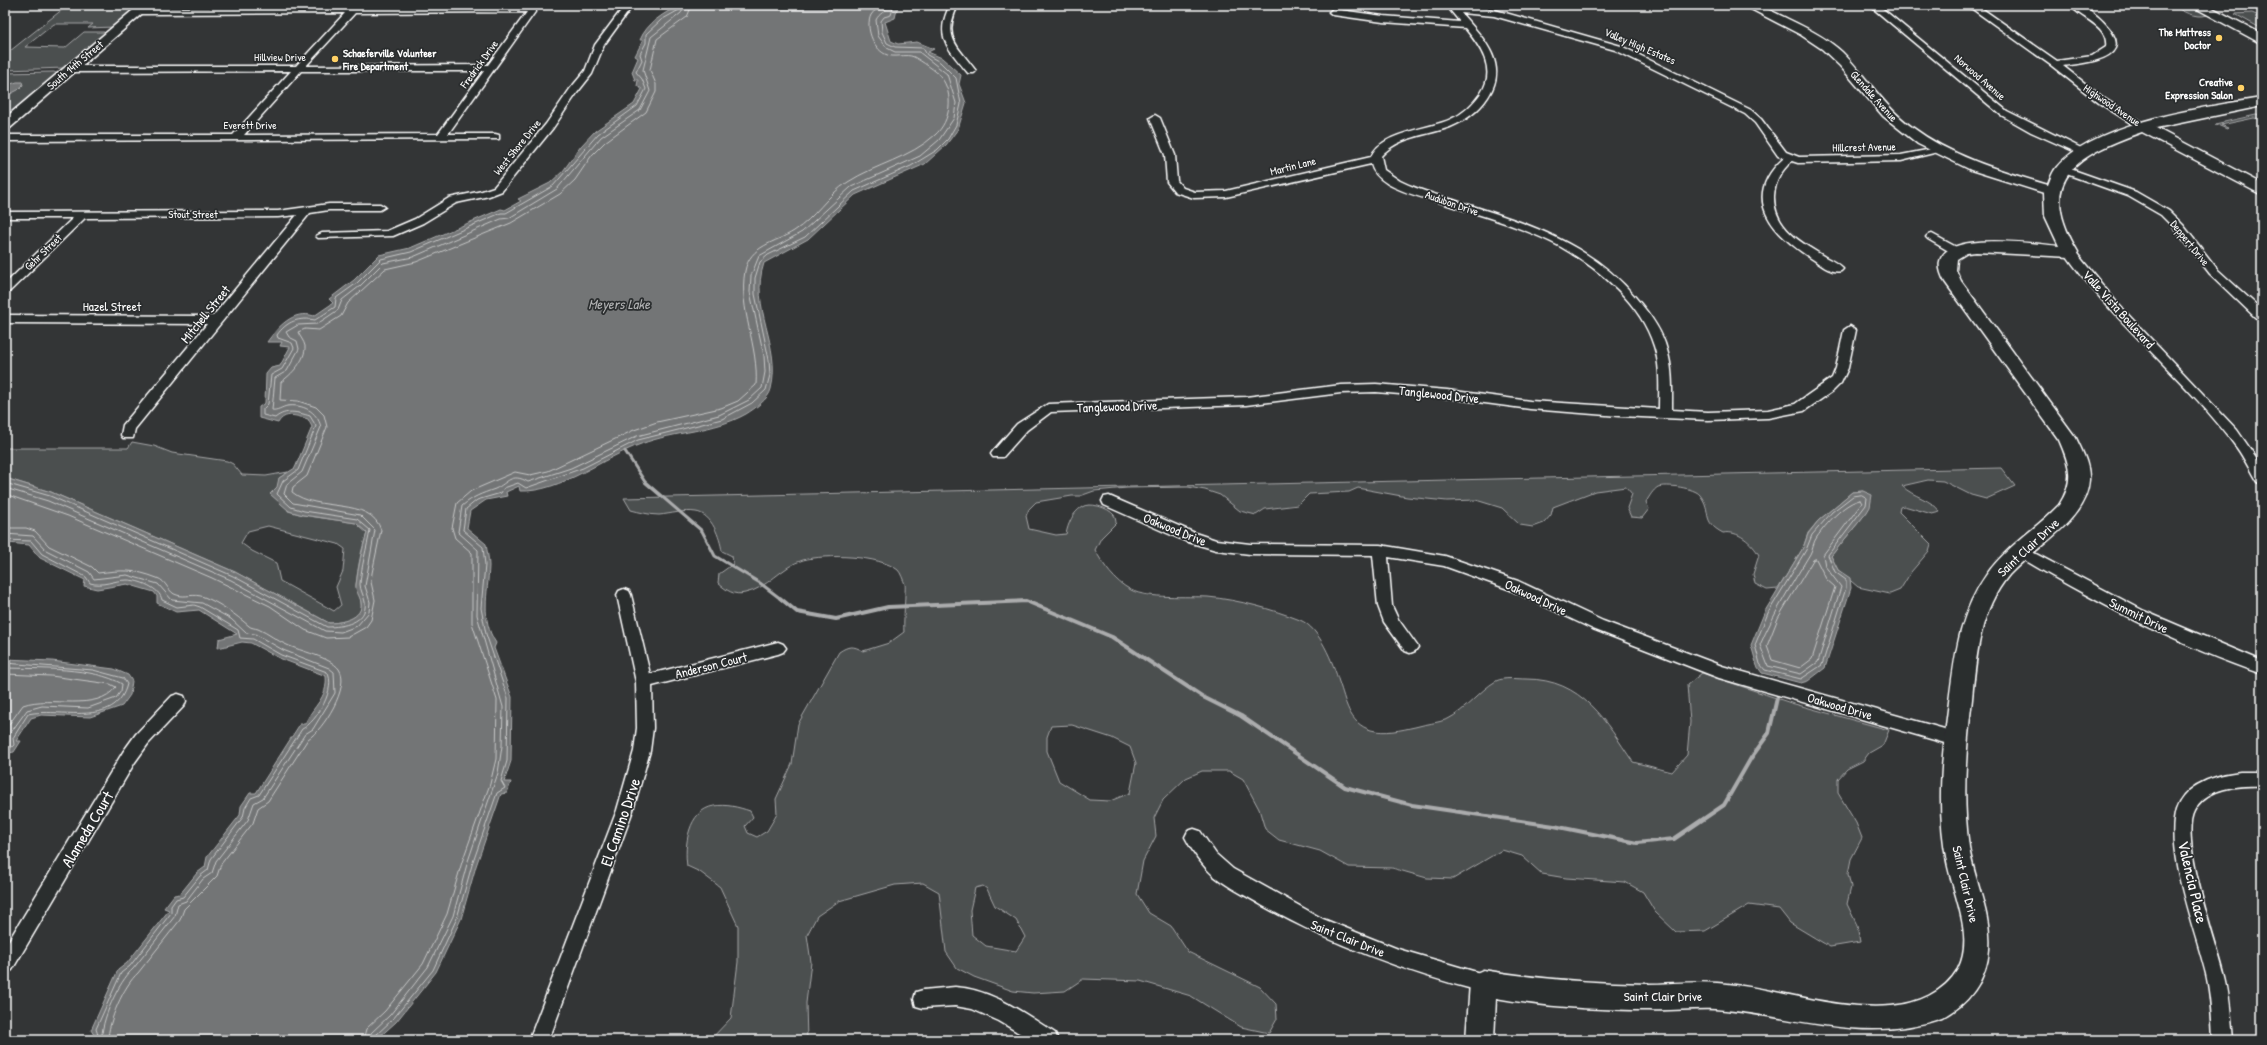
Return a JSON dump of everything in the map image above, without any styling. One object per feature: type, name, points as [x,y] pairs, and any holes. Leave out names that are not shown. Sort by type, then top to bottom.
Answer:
[{"type":"main road","points":[[2197,5],[2262,40]]},
{"type":"main road","points":[[2207,5],[2262,32]]},
{"type":"street","name":"West Shore Drive","points":[[322,236],[389,234],[419,221],[453,200],[485,194],[498,189],[550,126],[573,91],[589,72],[600,45],[629,5]]},
{"type":"street","points":[[954,5],[945,23],[945,35],[951,46],[971,71]]},
{"type":"street","name":"Glendale Avenue","points":[[1748,5],[1805,33],[1828,47],[1892,118],[1916,136],[1938,149],[1989,172],[2052,191]]},
{"type":"street","name":"Norwood Avenue","points":[[1873,5],[2004,113],[2035,130],[2082,151]]},
{"type":"street","name":"Highwood Avenue","points":[[1971,5],[2055,64],[2102,101],[2148,129],[2262,190]]},
{"type":"street","points":[[2055,64],[2092,59],[2104,55],[2111,46],[2110,36],[2105,29],[2074,5]]},
{"type":"street","points":[[143,8],[535,7]]},
{"type":"street","name":"Fredrick Drive","points":[[441,137],[535,7]]},
{"type":"street","name":"South 14th Street","points":[[5,125],[143,8]]},
{"type":"street","points":[[236,138],[355,8]]},
{"type":"street","points":[[1376,160],[1380,150],[1386,145],[1462,118],[1490,88],[1494,77],[1492,63],[1485,49],[1452,8]]},
{"type":"street","name":"Valley High Estates","points":[[1452,8],[1495,13],[1618,48],[1684,78],[1748,112],[1758,121],[1782,154],[1790,158]]},
{"type":"street","points":[[1333,12],[1383,20],[1466,25]]},
{"type":"street","name":"Hillview Drive","points":[[70,69],[490,68]]},
{"type":"street","name":"Valle Vista Boulevard","points":[[2262,102],[2193,115],[2148,129],[2110,138],[2082,151],[2062,169],[2052,191],[2052,210],[2056,227],[2070,252],[2094,284],[2219,418],[2244,449],[2262,479]]},
{"type":"street","name":"Valle Vista Boulevard","points":[[2148,129],[2262,111]]},
{"type":"street","name":"Martin Lane","points":[[1155,118],[1170,155],[1172,182],[1175,186],[1194,196],[1217,195],[1358,162],[1376,160]]},
{"type":"street","name":"Everett Drive","points":[[5,138],[495,137]]},
{"type":"street","name":"Hillcrest Avenue","points":[[1790,158],[1901,158],[1938,149]]},
{"type":"street","points":[[1790,158],[1777,171],[1771,181],[1769,200],[1770,213],[1778,226],[1792,238],[1837,269]]},
{"type":"street","name":"Audubon Drive","points":[[1376,160],[1376,167],[1380,173],[1395,183],[1543,235],[1584,255],[1603,268],[1631,295],[1656,337],[1663,360],[1666,414]]},
{"type":"street","name":"Deppert Drive","points":[[2062,169],[2132,194],[2165,213],[2179,227],[2214,272],[2262,316]]},
{"type":"street","name":"Stout Street","points":[[5,215],[278,214],[329,207],[380,207]]},
{"type":"street","name":"Mitchell Street","points":[[128,435],[128,428],[306,211]]},
{"type":"street","name":"Gehr Street","points":[[5,290],[82,215]]},
{"type":"street","points":[[1932,238],[1956,251],[1970,247],[1985,247],[2070,252]]},
{"type":"street","name":"Saint Clair Drive","points":[[1194,837],[1205,855],[1217,867],[1239,883],[1298,917],[1374,950],[1483,983],[1518,989],[1557,993],[1642,997],[1726,997],[1860,1024],[1902,1023],[1914,1020],[1936,1009],[1955,995],[1966,981],[1975,954],[1975,919],[1957,852],[1951,805],[1955,739],[1966,657],[1976,615],[1989,586],[2004,566],[2059,519],[2073,503],[2080,488],[2078,461],[2072,447],[2060,428],[1953,282],[1948,271],[1947,263],[1949,257],[1956,251]]},
{"type":"street","name":"Hazel Street","points":[[5,319],[218,320]]},
{"type":"street","name":"Tanglewood Drive","points":[[998,454],[1022,427],[1048,408],[1246,401],[1354,388],[1416,391],[1568,409],[1746,416],[1776,413],[1798,408],[1829,388],[1837,380],[1842,368],[1850,330]]},
{"type":"street","name":"Oakwood Drive","points":[[1110,501],[1190,537],[1216,545],[1250,549],[1380,550],[1429,557],[1476,570],[1527,591],[1598,625],[1719,672],[1955,739]]},
{"type":"street","points":[[1380,550],[1385,606],[1392,622],[1410,647]]},
{"type":"street","name":"Summit Drive","points":[[2020,551],[2081,586],[2136,614],[2203,645],[2262,668]]},
{"type":"street","name":"El Camino Drive","points":[[539,1040],[578,939],[635,778],[645,728],[644,682],[624,595]]},
{"type":"street","name":"Anderson Court","points":[[644,682],[778,648]]},
{"type":"street","name":"Alameda Court","points":[[5,964],[129,757],[142,739],[178,701]]},
{"type":"street","name":"Valencia Place","points":[[2223,1040],[2221,1013],[2215,975],[2184,852],[2182,820],[2185,810],[2194,797],[2210,786],[2240,779],[2262,779]]},
{"type":"street","points":[[1480,1040],[1483,983]]},
{"type":"street","points":[[923,999],[959,997],[976,1001],[999,1010],[1048,1040]]},
{"type":"shaded area","points":[[68,5],[139,5],[114,27],[88,28],[93,24],[54,24],[25,47],[65,48],[84,32],[104,32],[105,34],[65,68],[5,70],[5,51],[10,51]]},
{"type":"shaded area","points":[[2171,5],[2188,5],[2208,15],[2193,15]]},
{"type":"shaded area","points":[[2252,13],[2259,16],[2255,17],[2262,21],[2262,29],[2235,14]]},
{"type":"shaded area","points":[[54,72],[58,74],[5,118],[5,100],[9,94],[10,84],[5,86],[5,73]]},
{"type":"shaded area","points":[[2256,115],[2262,116],[2262,120],[2254,118],[2221,125],[2228,128],[2227,129],[2215,124]]},
{"type":"shaded area","points":[[132,442],[154,446],[172,453],[227,461],[233,464],[242,475],[266,476],[288,472],[279,478],[288,511],[303,515],[356,523],[367,533],[360,559],[356,585],[361,600],[361,608],[359,613],[345,621],[329,623],[235,572],[51,492],[5,478],[5,448],[128,448]],"holes":[[[268,526],[338,544],[345,549],[343,571],[336,587],[341,605],[334,611],[280,581],[276,563],[252,551],[241,543],[248,531]]]},
{"type":"shaded area","points":[[2001,468],[2015,486],[1986,499],[1971,495],[1943,481],[1928,480],[1902,486],[1911,493],[1932,504],[1940,512],[1932,514],[1904,506],[1900,507],[1899,512],[1931,544],[1929,551],[1911,572],[1900,590],[1890,594],[1858,587],[1838,570],[1831,556],[1867,512],[1863,491],[1852,492],[1818,521],[1808,533],[1803,548],[1778,589],[1767,590],[1755,584],[1753,574],[1759,555],[1753,546],[1739,535],[1734,533],[1723,533],[1716,529],[1709,520],[1706,506],[1700,495],[1693,490],[1674,486],[1662,486],[1654,490],[1646,502],[1649,509],[1642,518],[1631,517],[1627,508],[1632,494],[1626,487],[1595,491],[1553,507],[1551,515],[1544,523],[1533,527],[1520,525],[1502,508],[1476,500],[1447,501],[1407,497],[1358,488],[1349,492],[1309,494],[1298,505],[1265,509],[1256,515],[1240,511],[1220,495],[1205,490],[1188,487],[1127,488],[1094,491],[1080,496],[1036,502],[1029,509],[1026,516],[1029,529],[1056,535],[1066,534],[1074,515],[1082,507],[1094,505],[1111,512],[1116,523],[1101,538],[1095,550],[1110,573],[1119,582],[1131,590],[1138,593],[1157,596],[1208,597],[1232,600],[1278,612],[1307,624],[1314,630],[1325,647],[1333,665],[1346,704],[1353,717],[1363,727],[1371,730],[1382,732],[1393,731],[1448,719],[1461,711],[1490,685],[1499,680],[1526,679],[1546,681],[1563,686],[1578,694],[1590,705],[1602,718],[1633,762],[1672,772],[1687,755],[1690,722],[1687,685],[1702,673],[1791,703],[1889,730],[1883,745],[1869,753],[1863,761],[1847,769],[1838,779],[1838,793],[1856,823],[1862,838],[1851,859],[1848,874],[1851,887],[1847,904],[1857,925],[1860,942],[1830,947],[1790,923],[1779,909],[1749,905],[1705,931],[1676,932],[1655,912],[1643,892],[1625,882],[1566,878],[1542,874],[1522,856],[1502,850],[1453,879],[1427,878],[1392,868],[1349,867],[1320,851],[1279,840],[1265,829],[1259,809],[1243,779],[1229,771],[1202,771],[1186,778],[1163,800],[1154,818],[1156,836],[1143,861],[1137,894],[1149,913],[1171,926],[1188,952],[1260,987],[1276,1004],[1277,1019],[1269,1033],[1241,1027],[1191,996],[1140,981],[1083,979],[1065,991],[1033,993],[1013,991],[974,977],[957,968],[946,952],[939,892],[923,883],[895,885],[839,901],[817,916],[807,935],[811,962],[806,1003],[807,1040],[710,1040],[731,1018],[738,962],[738,926],[720,887],[700,872],[687,866],[687,839],[693,821],[698,814],[705,809],[719,805],[732,806],[750,811],[753,817],[745,826],[748,833],[757,837],[767,831],[777,814],[776,799],[792,764],[798,724],[839,652],[845,648],[851,647],[863,651],[889,643],[904,632],[905,584],[898,570],[878,561],[852,557],[825,557],[803,560],[795,563],[753,591],[737,594],[727,590],[718,583],[719,574],[733,564],[732,556],[722,551],[717,533],[707,517],[696,512],[659,515],[631,510],[624,498]],"holes":[[[1072,725],[1112,738],[1130,747],[1136,763],[1130,793],[1110,801],[1090,800],[1059,781],[1047,751],[1047,737],[1051,726]],[[983,886],[987,889],[995,906],[1016,920],[1025,937],[1016,951],[986,946],[972,935],[970,910],[975,888]]]},
{"type":"water","name":"Meyers Lake","points":[[680,5],[898,5],[895,18],[885,22],[891,41],[898,44],[917,42],[934,49],[928,52],[942,58],[961,75],[959,84],[966,103],[958,129],[946,145],[925,164],[855,195],[808,239],[764,263],[760,280],[760,295],[770,342],[773,373],[770,393],[757,407],[734,420],[708,428],[667,436],[641,444],[582,473],[551,486],[535,490],[520,491],[519,486],[506,492],[507,496],[486,500],[470,511],[467,528],[486,544],[489,566],[486,615],[491,634],[496,643],[494,648],[512,697],[511,761],[504,782],[511,782],[507,793],[501,794],[476,866],[461,919],[436,972],[396,1022],[376,1040],[92,1040],[94,1035],[91,1030],[118,970],[127,963],[169,910],[164,908],[174,895],[180,894],[197,873],[205,867],[207,857],[240,815],[241,806],[250,793],[256,793],[300,724],[305,724],[308,717],[319,702],[325,691],[326,676],[279,658],[251,643],[242,642],[218,648],[219,639],[237,634],[199,610],[176,612],[157,603],[157,596],[154,592],[127,584],[97,589],[84,586],[85,580],[40,558],[29,545],[8,543],[5,545],[5,478],[51,492],[235,572],[329,623],[345,621],[355,616],[361,608],[361,602],[356,585],[360,559],[367,533],[356,523],[303,515],[289,511],[270,494],[277,487],[279,478],[295,468],[312,427],[308,419],[291,415],[284,417],[278,423],[259,418],[259,407],[265,403],[266,374],[271,368],[280,366],[290,347],[280,346],[282,342],[267,342],[281,325],[293,317],[306,314],[314,316],[333,303],[329,299],[354,280],[379,255],[410,248],[501,209],[505,210],[521,201],[518,199],[550,183],[563,171],[581,146],[595,131],[634,104],[642,89],[637,86],[638,80],[635,80],[632,72],[638,58],[635,56],[643,40],[640,40],[647,28],[662,15]]},
{"type":"water","points":[[22,82],[23,85],[18,90],[6,96],[5,100],[5,86]]},
{"type":"water","points":[[1863,491],[1872,495],[1870,507],[1831,556],[1838,570],[1850,578],[1851,588],[1825,668],[1808,681],[1801,683],[1762,673],[1757,666],[1751,645],[1765,611],[1803,548],[1808,534],[1818,521],[1852,492]]},
{"type":"water","points":[[5,659],[52,661],[114,669],[128,675],[132,681],[130,695],[122,706],[90,717],[41,715],[31,718],[16,741],[21,741],[14,752],[9,753],[5,760]]},
{"type":"waterway","points":[[625,451],[645,482],[702,531],[715,556],[760,583],[781,599]]},
{"type":"waterway","points":[[780,598],[797,612],[836,619],[888,607],[1026,601],[1112,637],[1203,697],[1241,716],[1345,787],[1412,805],[1554,826],[1637,843],[1674,839],[1724,805],[1751,758],[1769,733],[1777,698]]},
{"type":"place","name":"The Mattress Doctor","points":[[2219,38]]},
{"type":"place","name":"Schaeferville Volunteer Fire Department","points":[[335,59]]},
{"type":"place","name":"Creative Expression Salon","points":[[2241,88]]}]
